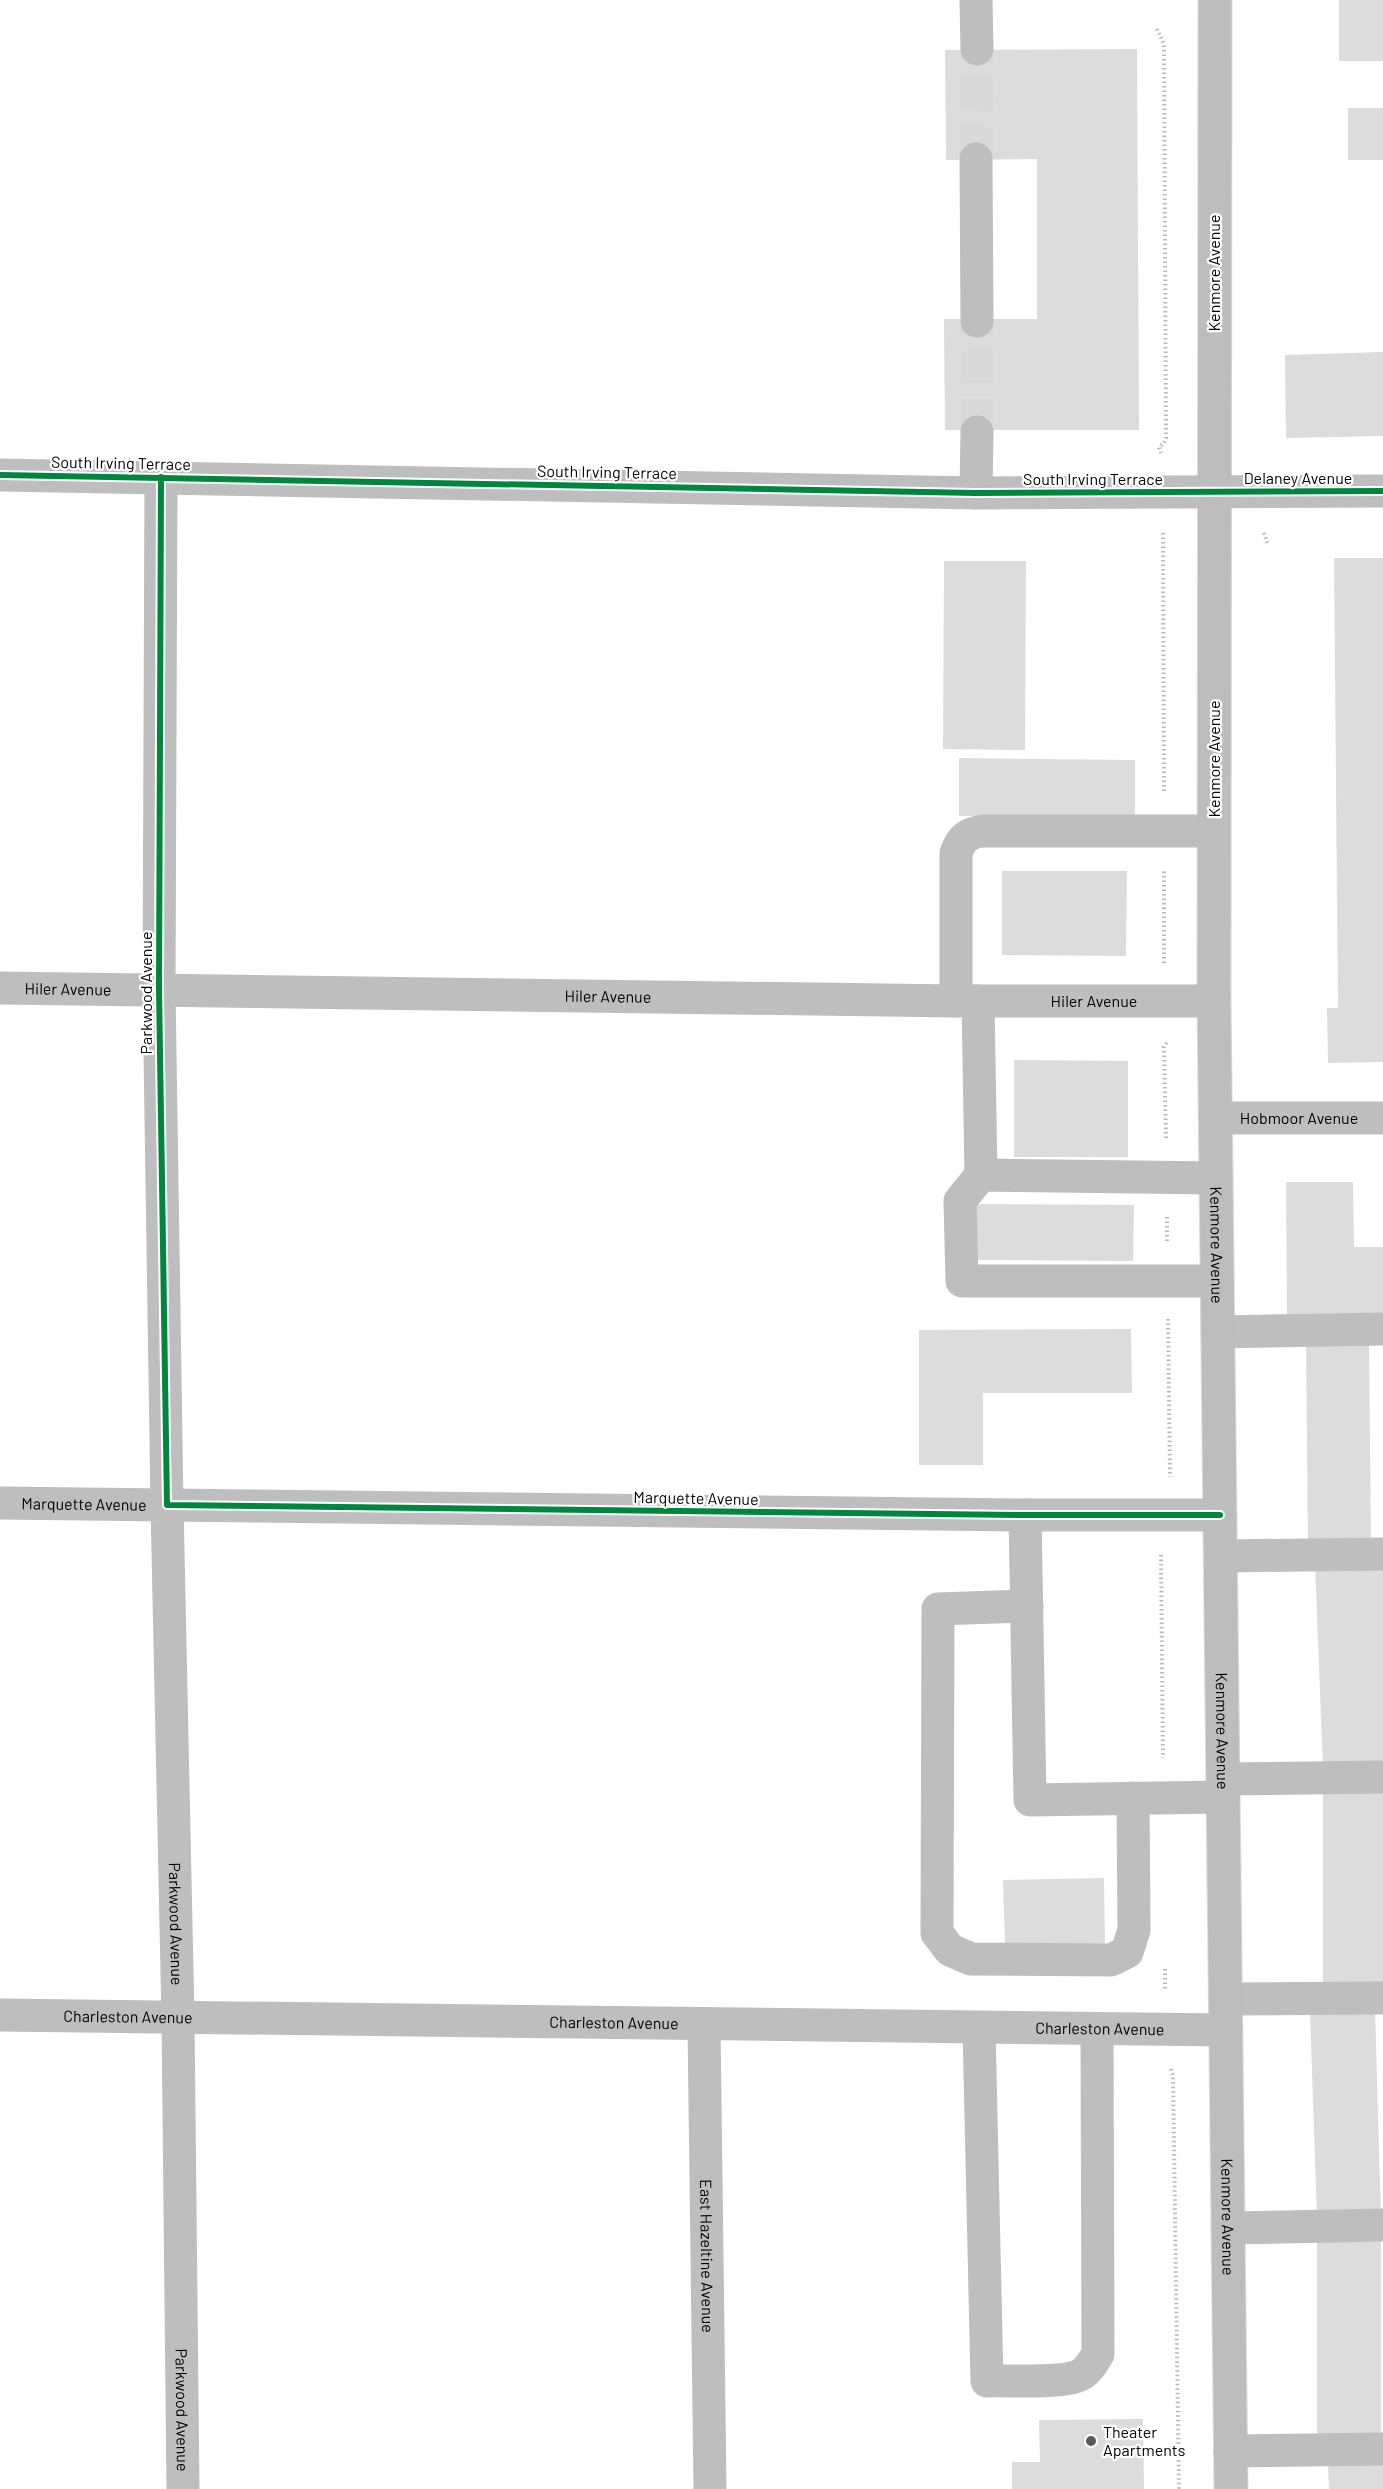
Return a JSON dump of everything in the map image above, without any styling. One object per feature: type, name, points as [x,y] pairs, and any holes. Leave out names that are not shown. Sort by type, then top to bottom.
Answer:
[{"type":"main road","name":"Kenmore Avenue","points":[[1215,0],[1214,1001],[1231,2489]]},
{"type":"street","points":[[976,0],[977,49]]},
{"type":"street","points":[[976,159],[977,321]]},
{"type":"street","points":[[976,493],[977,432]]},
{"type":"street","name":"South Irving Terrace","points":[[0,475],[976,493],[1214,492]]},
{"type":"street","name":"Parkwood Avenue","points":[[161,477],[159,989],[178,2018],[183,2489]]},
{"type":"street","name":"Delaney Avenue","points":[[1214,492],[1383,491]]},
{"type":"street","points":[[1214,831],[983,831],[967,836],[960,843],[956,854],[981,1175],[960,1201],[962,1281],[1217,1281]]},
{"type":"street","name":"Hiler Avenue","points":[[0,988],[967,1001],[1214,1001]]},
{"type":"street","name":"Hobmoor Avenue","points":[[1215,1118],[1383,1118]]},
{"type":"street","points":[[981,1175],[1216,1178]]},
{"type":"street","points":[[1218,1332],[1383,1329]]},
{"type":"street","name":"Marquette Avenue","points":[[0,1503],[1025,1515],[1220,1515]]},
{"type":"street","points":[[1025,1515],[1030,1800],[1133,1798],[1223,1788],[1383,1777]]},
{"type":"street","points":[[1221,1556],[1383,1554]]},
{"type":"street","points":[[1027,1606],[938,1609],[937,1933],[950,1950],[970,1959],[1111,1960],[1126,1952],[1134,1930],[1133,1798]]},
{"type":"street","name":"Charleston Avenue","points":[[0,2015],[1097,2029],[1383,1998]]},
{"type":"street","name":"East Hazeltine Avenue","points":[[704,2024],[710,2489]]},
{"type":"street","points":[[979,2028],[987,2381],[1066,2379],[1080,2375],[1091,2366],[1098,2354],[1097,2029]]},
{"type":"street","points":[[1228,2228],[1383,2225]]},
{"type":"street","points":[[1230,2451],[1383,2450]]},
{"type":"path","points":[[1157,29],[1164,44],[1166,438],[1159,447]]},
{"type":"path","points":[[1160,530],[1164,538],[1164,964]]},
{"type":"path","points":[[1264,533],[1268,546]]},
{"type":"path","points":[[1164,1047],[1167,1042]]},
{"type":"path","points":[[1170,2071],[1173,2076],[1179,2489]]},
{"type":"building","points":[[1339,0],[1383,0],[1383,61],[1339,61]]},
{"type":"building","points":[[1137,49],[1139,430],[945,430],[944,319],[1037,319],[1037,159],[946,160],[945,50]]},
{"type":"building","points":[[1348,108],[1383,108],[1383,160],[1348,160]]},
{"type":"building","points":[[1383,352],[1383,436],[1286,438],[1285,355]]},
{"type":"building","points":[[1334,558],[1383,558],[1383,1062],[1328,1063],[1327,1008],[1338,1008]]},
{"type":"building","points":[[944,561],[1026,561],[1025,750],[943,749]]},
{"type":"building","points":[[959,758],[1135,760],[1135,817],[959,816]]},
{"type":"building","points":[[1002,871],[1127,871],[1126,956],[1002,955]]},
{"type":"building","points":[[1014,1060],[1128,1061],[1128,1157],[1014,1157]]},
{"type":"building","points":[[1286,1182],[1353,1182],[1354,1247],[1383,1247],[1383,1321],[1287,1321]]},
{"type":"building","points":[[969,1204],[1134,1205],[1133,1261],[969,1260]]},
{"type":"building","points":[[1131,1329],[1132,1393],[983,1393],[983,1465],[919,1465],[919,1330]]},
{"type":"building","points":[[1306,1338],[1369,1338],[1371,1546],[1308,1546]]},
{"type":"building","points":[[1383,1561],[1383,1767],[1323,1769],[1315,1563]]},
{"type":"building","points":[[1323,1787],[1383,1787],[1383,1990],[1323,1990]]},
{"type":"building","points":[[1104,1878],[1105,1944],[1005,1946],[1003,1880]]},
{"type":"building","points":[[1375,2010],[1381,2216],[1317,2218],[1310,2011]]},
{"type":"building","points":[[1317,2237],[1381,2237],[1381,2439],[1317,2439]]},
{"type":"building","name":"Theater Apartments","points":[[1143,2419],[1144,2489],[1012,2489],[1012,2462],[1040,2462],[1039,2420]]},
{"type":"building","points":[[1383,2460],[1383,2489],[1329,2489],[1328,2461]]},
{"type":"tunnel","points":[[976,159],[977,49]]},
{"type":"tunnel","points":[[977,321],[977,432]]},
{"type":"cycle path","points":[[0,475],[976,493],[1383,491]]},
{"type":"cycle path","points":[[161,477],[159,989],[167,1505],[1025,1515],[1220,1515]]},
{"type":"place","name":"Theater Apartments","points":[[1091,2441]]}]
